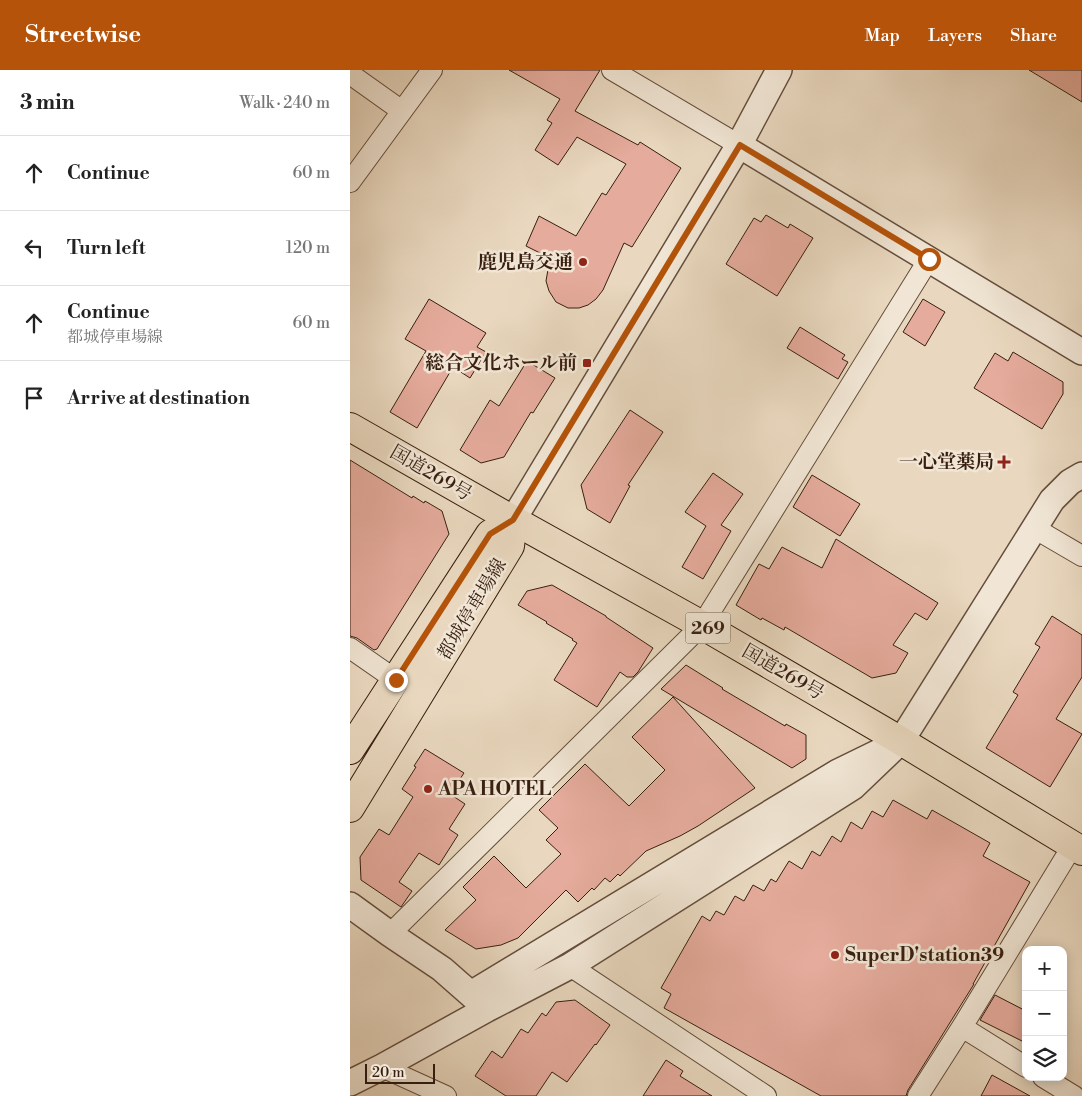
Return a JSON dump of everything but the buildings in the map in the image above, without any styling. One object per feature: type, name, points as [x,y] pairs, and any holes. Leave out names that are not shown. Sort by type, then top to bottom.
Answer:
[{"type":"main road","name":"国道269号","points":[[350,427],[702,625],[901,740],[1077,848]]},
{"type":"main road","name":"都城停車場線","points":[[350,750],[490,534],[513,520]]},
{"type":"main road","name":"都城停車場線","points":[[350,808],[510,546],[513,520]]},
{"type":"street","points":[[350,182],[432,70]]},
{"type":"street","points":[[612,70],[740,145],[1082,352]]},
{"type":"street","points":[[513,520],[740,145],[779,70]]},
{"type":"street","points":[[350,74],[402,111]]},
{"type":"street","points":[[390,934],[702,625],[929,259]]},
{"type":"street","points":[[479,1001],[570,966],[853,787],[901,740],[1052,500],[1070,482],[1082,475]]},
{"type":"street","points":[[1034,528],[1082,556]]},
{"type":"street","points":[[350,648],[396,680]]},
{"type":"street","points":[[350,1083],[382,1067],[479,1001],[838,772],[901,740]]},
{"type":"street","points":[[918,1096],[1077,848]]},
{"type":"street","points":[[350,905],[442,969],[479,1001]]},
{"type":"street","points":[[570,966],[766,1096]]},
{"type":"street","points":[[962,1027],[1022,1064]]},
{"type":"street","points":[[382,1067],[446,1096]]},
{"type":"street","points":[[1050,1081],[1074,1096]]},
{"type":"place","name":"鹿児島交通","points":[[583,262]]},
{"type":"place","name":"総合文化ホール前","points":[[587,363]]},
{"type":"place","name":"一心堂薬局","points":[[1004,462]]},
{"type":"place","name":"APA HOTEL","points":[[428,789]]},
{"type":"place","name":"SuperD'station39","points":[[835,955]]},
{"type":"route","points":[[396,680],[490,534],[513,520],[740,145],[929,259]]}]
